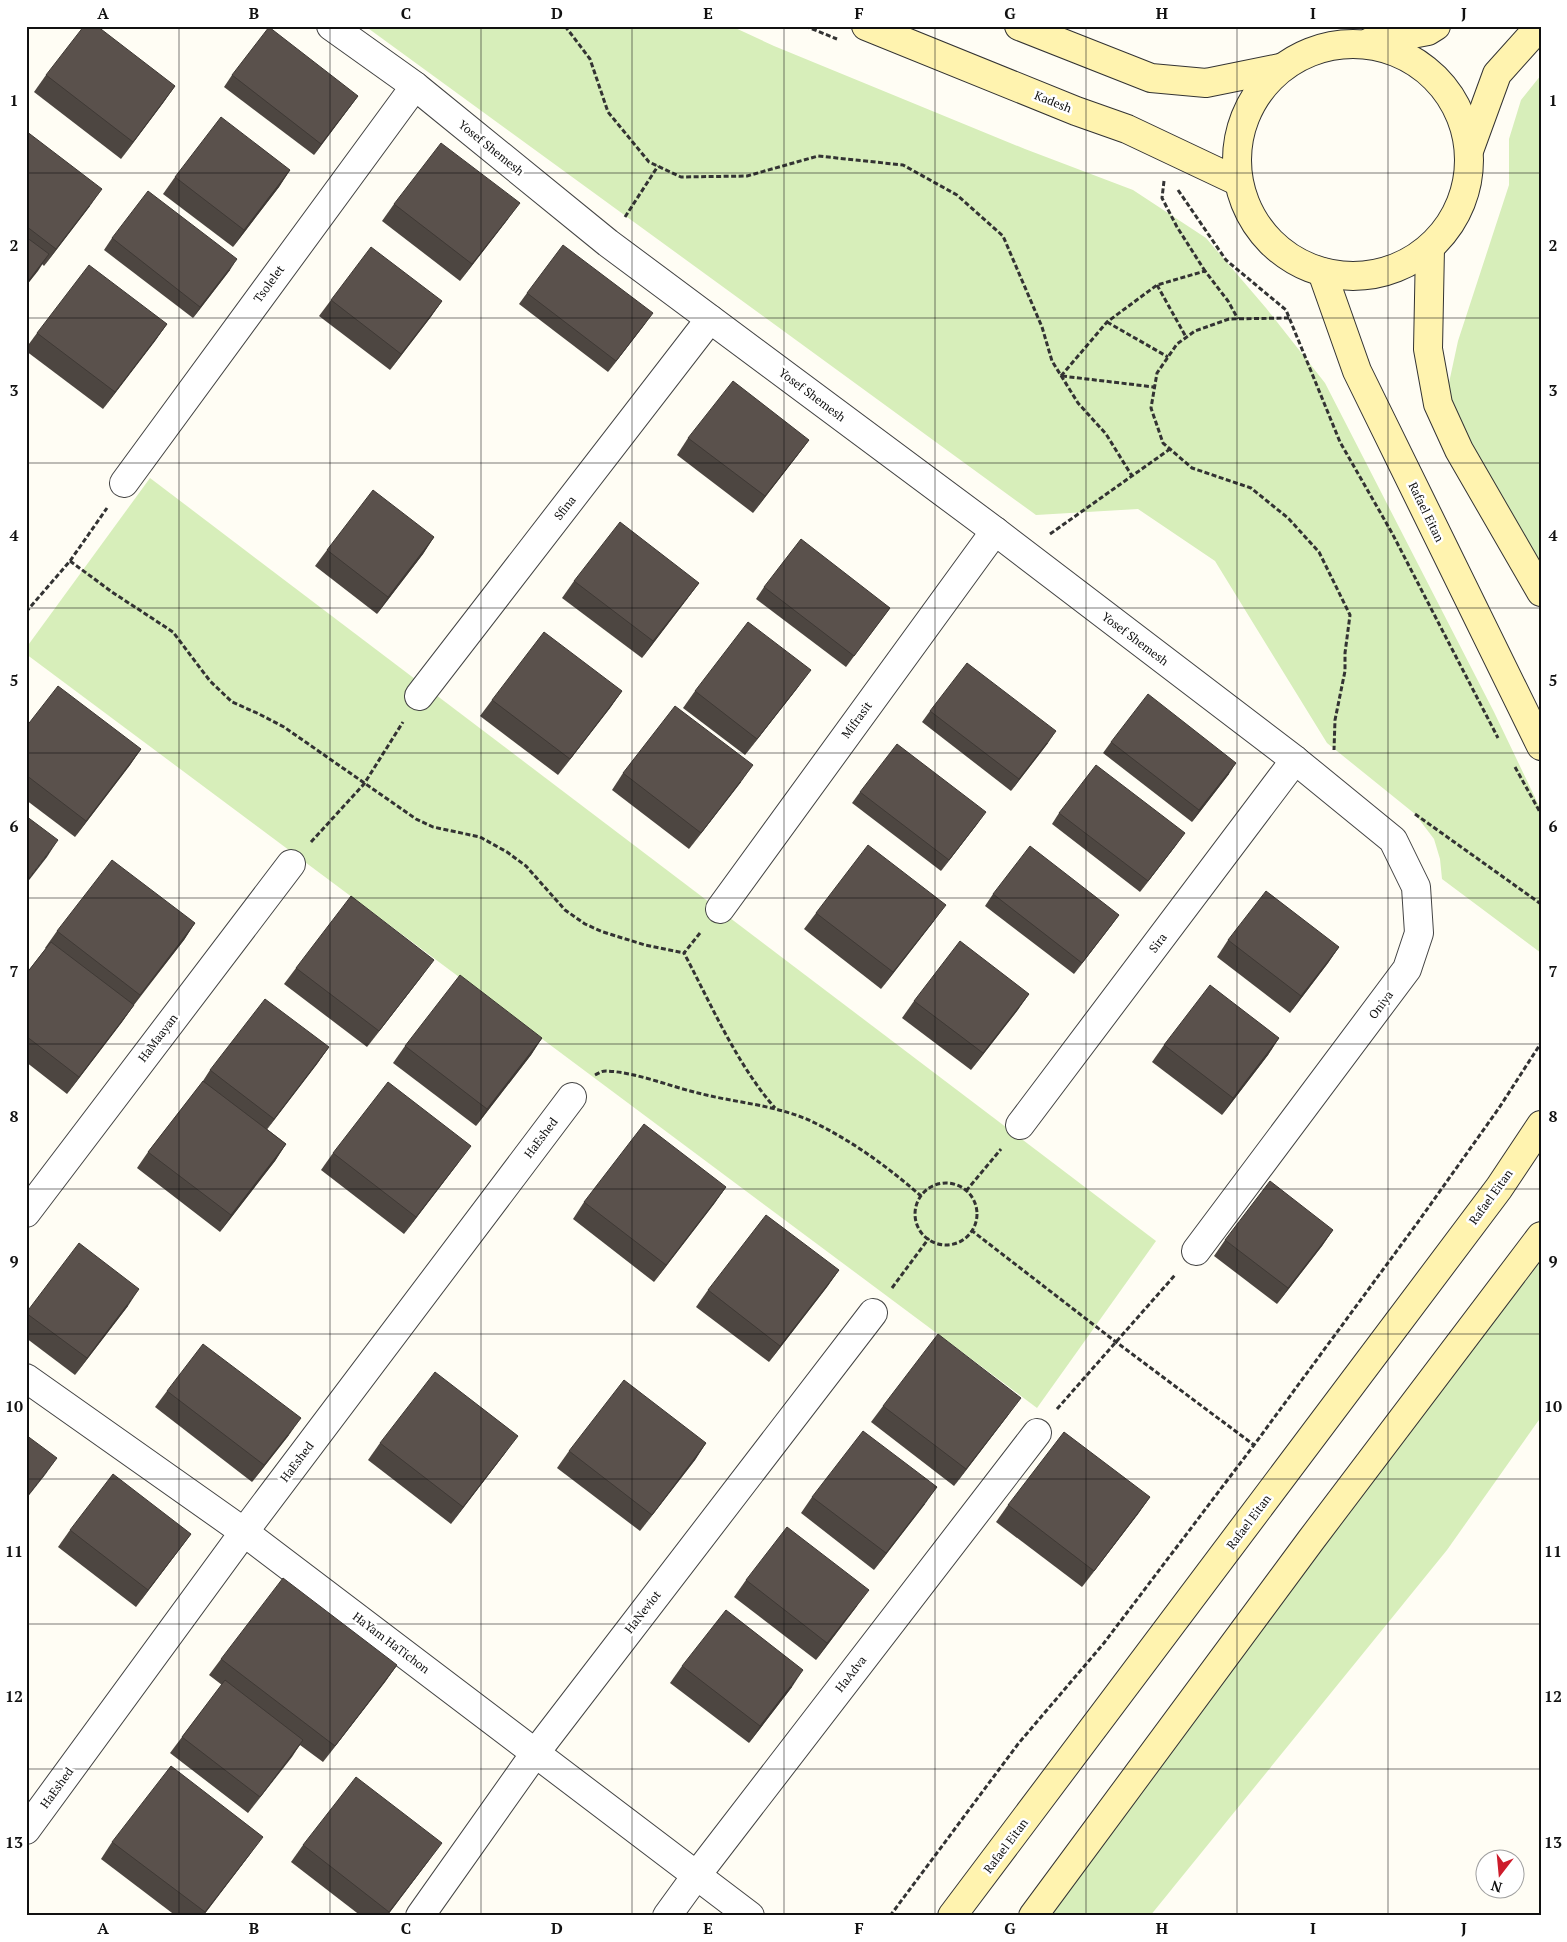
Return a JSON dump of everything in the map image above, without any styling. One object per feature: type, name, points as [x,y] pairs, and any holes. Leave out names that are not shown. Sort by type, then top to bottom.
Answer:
[{"type":"street","name":"Yosef Shemesh","points":[[332,26],[414,86],[608,243],[995,531],[1295,760]]},
{"type":"street","name":"Kadesh","points":[[866,26],[1067,108],[1127,129],[1238,181]]},
{"type":"street","points":[[1019,26],[1151,78],[1206,83],[1280,68],[1316,48],[1341,43],[1366,43],[1428,31],[1436,26]]},
{"type":"street","points":[[1470,148],[1497,74],[1540,26]]},
{"type":"street","points":[[1280,68],[1244,114],[1236,149],[1238,181],[1259,230],[1286,255],[1322,272],[1352,277],[1376,275],[1406,265],[1430,248],[1456,216],[1469,180],[1470,148],[1458,107],[1437,77],[1406,55],[1366,43]]},
{"type":"street","name":"Tsolelet","points":[[124,483],[414,86]]},
{"type":"street","points":[[1430,248],[1428,349],[1438,404],[1459,450],[1541,592]]},
{"type":"street","name":"Rafael Eitan","points":[[1322,272],[1357,370],[1541,746]]},
{"type":"street","name":"Sfina","points":[[419,696],[710,319]]},
{"type":"street","name":"Mifrasit","points":[[720,909],[995,531]]},
{"type":"street","name":"Sira","points":[[1020,1125],[1295,760]]},
{"type":"street","name":"Oniya","points":[[1196,1251],[1407,969],[1419,933],[1416,887],[1393,840],[1295,760]]},
{"type":"street","name":"HaMaayan","points":[[26,1214],[291,864]]},
{"type":"street","name":"HaEshed","points":[[26,1830],[244,1532],[572,1097]]},
{"type":"street","name":"Rafael Eitan","points":[[952,1916],[1499,1188],[1541,1125]]},
{"type":"street","points":[[1033,1916],[1311,1540],[1541,1236]]},
{"type":"street","name":"HaNeviot","points":[[420,1916],[536,1752],[873,1313]]},
{"type":"street","name":"HaYam HaTichon","points":[[26,1378],[244,1532],[750,1916]]},
{"type":"street","name":"HaAdva","points":[[667,1916],[1037,1433]]},
{"type":"path","points":[[565,26],[590,59],[608,112],[649,162],[680,177],[747,176],[818,156],[903,165],[957,195],[1003,236],[1042,327],[1052,361],[1078,403],[1106,434],[1132,476]]},
{"type":"path","points":[[608,243],[658,166]]},
{"type":"path","points":[[1164,181],[1162,198],[1177,227],[1205,271],[1228,301],[1238,319]]},
{"type":"path","points":[[1178,189],[1226,260],[1286,310],[1340,442],[1392,533],[1500,741]]},
{"type":"path","points":[[1061,376],[1107,322],[1157,285],[1205,271]]},
{"type":"path","points":[[1157,285],[1186,337]]},
{"type":"path","points":[[1289,318],[1230,319],[1195,331],[1177,344],[1157,373],[1151,408],[1163,443],[1192,468],[1251,488],[1288,518],[1319,552],[1350,615],[1345,653],[1345,671],[1335,720],[1334,751]]},
{"type":"path","points":[[1107,322],[1168,357]]},
{"type":"path","points":[[1061,376],[1154,387]]},
{"type":"path","points":[[1023,553],[1170,449]]},
{"type":"path","points":[[26,612],[70,561],[124,483]]},
{"type":"path","points":[[70,561],[112,592],[173,632],[210,681],[232,702],[284,727],[416,819],[433,827],[480,837],[507,852],[526,866],[565,910],[585,924],[603,932],[645,945],[684,953]]},
{"type":"path","points":[[291,864],[364,784],[419,696]]},
{"type":"path","points":[[1514,766],[1541,814]]},
{"type":"path","points":[[1410,811],[1541,904]]},
{"type":"path","points":[[684,953],[720,909]]},
{"type":"path","points":[[684,953],[744,1066],[757,1087],[776,1109]]},
{"type":"path","points":[[890,1916],[1018,1744],[1104,1643],[1254,1445],[1418,1222],[1499,1108],[1541,1043]]},
{"type":"path","points":[[572,1097],[583,1083],[603,1071],[622,1073],[700,1094],[776,1109],[813,1121],[840,1136],[902,1180],[921,1196]]},
{"type":"path","points":[[966,1190],[1020,1125]]},
{"type":"path","points":[[943,1183],[954,1184],[966,1190],[975,1205],[976,1215],[971,1230],[961,1240],[952,1244],[942,1244],[928,1238],[915,1220],[915,1210],[921,1196],[932,1186],[943,1183]]},
{"type":"path","points":[[971,1230],[1254,1445]]},
{"type":"path","points":[[873,1313],[928,1238]]},
{"type":"path","points":[[1037,1433],[1196,1251]]},
{"type":"green space","points":[[365,26],[731,26],[774,46],[1025,149],[1133,190],[1206,238],[1266,308],[1325,383],[1494,712],[1541,810],[1541,953],[1442,879],[1440,859],[1434,839],[1415,814],[1327,743],[1215,561],[1138,509],[1036,515]]},
{"type":"green space","points":[[1541,75],[1541,578],[1444,406],[1458,341],[1509,185],[1509,139],[1521,100]]},
{"type":"green space","points":[[150,478],[1156,1241],[1037,1408],[26,654],[26,648]]},
{"type":"green space","points":[[1541,1254],[1541,1417],[1447,1550],[1150,1916],[1045,1916]]},
{"type":"building","points":[[84,26],[97,26],[175,86],[133,142],[46,75]]},
{"type":"building","points":[[269,27],[358,96],[321,144],[232,75]]},
{"type":"building","points":[[221,117],[290,170],[244,230],[175,177]]},
{"type":"building","points":[[26,131],[102,189],[56,249],[26,226]]},
{"type":"building","points":[[441,143],[520,203],[472,264],[394,204]]},
{"type":"building","points":[[148,191],[237,259],[200,307],[112,238]]},
{"type":"building","points":[[26,237],[49,254],[26,284]]},
{"type":"building","points":[[563,245],[653,313],[616,361],[527,293]]},
{"type":"building","points":[[371,247],[442,301],[401,354],[331,300]]},
{"type":"building","points":[[89,265],[167,324],[115,392],[37,333]]},
{"type":"building","points":[[733,381],[809,440],[765,496],[688,438]]},
{"type":"building","points":[[373,490],[434,537],[388,597],[327,550]]},
{"type":"building","points":[[620,522],[699,583],[653,641],[574,581]]},
{"type":"building","points":[[801,539],[890,608],[854,656],[764,587]]},
{"type":"building","points":[[748,622],[811,670],[757,739],[695,691]]},
{"type":"building","points":[[544,632],[622,691],[570,759],[492,700]]},
{"type":"building","points":[[967,663],[1056,731],[1019,779],[930,711]]},
{"type":"building","points":[[58,686],[141,749],[86,821],[26,775],[26,727]]},
{"type":"building","points":[[1148,694],[1236,763],[1199,810],[1111,742]]},
{"type":"building","points":[[675,706],[753,765],[701,833],[623,773]]},
{"type":"building","points":[[897,744],[986,812],[949,860],[860,792]]},
{"type":"building","points":[[1096,765],[1185,833],[1148,881],[1059,813]]},
{"type":"building","points":[[26,816],[58,840],[26,882]]},
{"type":"building","points":[[868,845],[946,905],[893,972],[816,913]]},
{"type":"building","points":[[1030,846],[1119,915],[1082,963],[993,894]]},
{"type":"building","points":[[112,860],[195,923],[140,995],[57,931]]},
{"type":"building","points":[[1266,891],[1339,947],[1301,996],[1228,940]]},
{"type":"building","points":[[351,896],[434,960],[379,1031],[296,968]]},
{"type":"building","points":[[960,941],[1029,994],[983,1053],[914,1001]]},
{"type":"building","points":[[51,942],[134,1005],[79,1077],[26,1036],[26,974]]},
{"type":"building","points":[[460,975],[542,1038],[487,1109],[405,1046]]},
{"type":"building","points":[[1210,985],[1279,1038],[1233,1098],[1164,1045]]},
{"type":"building","points":[[265,999],[329,1047],[274,1119],[210,1070]]},
{"type":"building","points":[[203,1081],[286,1144],[231,1215],[148,1152]]},
{"type":"building","points":[[388,1082],[471,1146],[416,1217],[333,1153]]},
{"type":"building","points":[[644,1124],[726,1187],[666,1265],[584,1202]]},
{"type":"building","points":[[1270,1181],[1333,1230],[1288,1288],[1225,1240]]},
{"type":"building","points":[[766,1215],[839,1270],[780,1346],[708,1290]]},
{"type":"building","points":[[79,1243],[139,1289],[87,1358],[26,1313]]},
{"type":"building","points":[[938,1334],[1021,1398],[966,1469],[883,1406]]},
{"type":"building","points":[[203,1344],[301,1418],[264,1465],[167,1391]]},
{"type":"building","points":[[435,1372],[518,1436],[463,1507],[380,1443]]},
{"type":"building","points":[[624,1380],[706,1443],[652,1515],[569,1451]]},
{"type":"building","points":[[863,1431],[937,1487],[886,1553],[812,1497]]},
{"type":"building","points":[[1064,1432],[1150,1497],[1094,1571],[1008,1505]]},
{"type":"building","points":[[26,1435],[57,1458],[26,1498]]},
{"type":"building","points":[[113,1474],[191,1534],[148,1590],[70,1530]]},
{"type":"building","points":[[787,1527],[869,1590],[827,1643],[746,1580]]},
{"type":"building","points":[[283,1578],[397,1665],[335,1746],[221,1659]]},
{"type":"building","points":[[726,1610],[803,1670],[760,1726],[682,1666]]},
{"type":"building","points":[[225,1680],[303,1740],[260,1797],[182,1737]]},
{"type":"building","points":[[171,1766],[263,1837],[205,1912],[112,1842]]},
{"type":"building","points":[[356,1777],[442,1843],[389,1912],[303,1845]]}]
